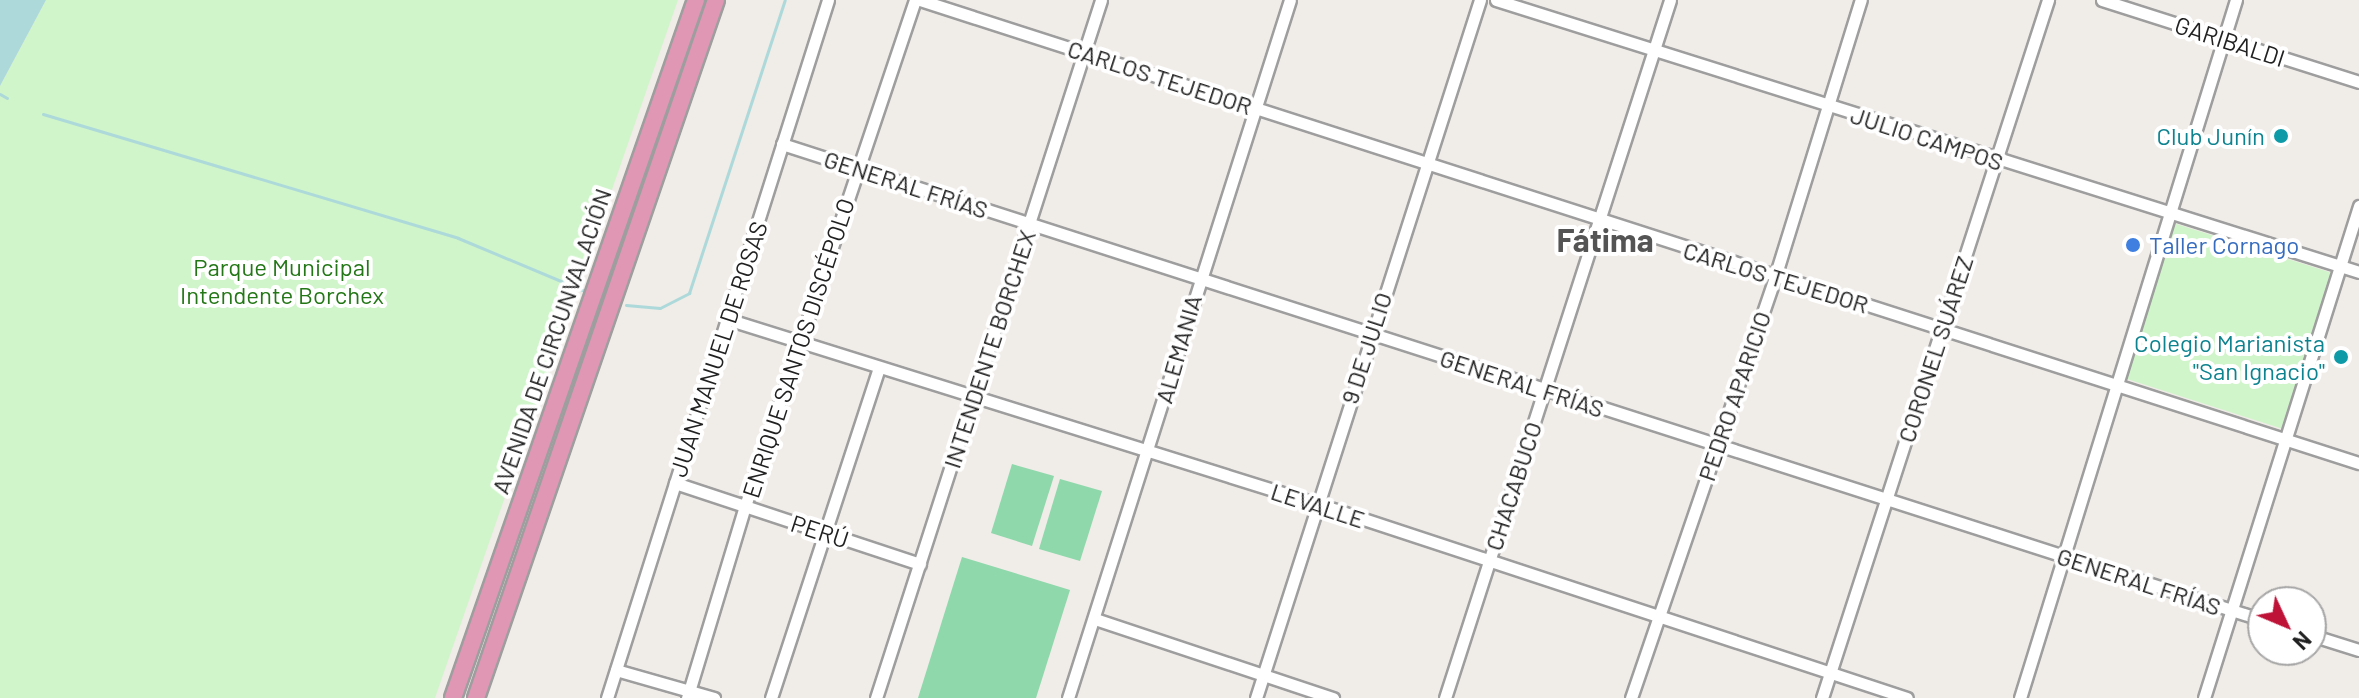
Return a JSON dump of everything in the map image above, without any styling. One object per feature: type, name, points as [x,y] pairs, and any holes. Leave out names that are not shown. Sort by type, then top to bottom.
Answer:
[{"type":"highway","name":"AVENIDA DE CIRCUNVALACIÓN","points":[[453,698],[696,0]]},
{"type":"highway","name":"AVENIDA DE CIRCUNVALACIÓN","points":[[476,698],[716,0]]},
{"type":"street","name":"JUAN MANUEL DE ROSAS","points":[[607,698],[828,0]]},
{"type":"street","name":"CARLOS TEJEDOR","points":[[918,0],[1084,51],[1425,166],[2359,463]]},
{"type":"street","name":"ENRIQUE SANTOS DISCÉPOLO","points":[[688,695],[745,506],[802,342],[857,168],[918,0]]},
{"type":"street","name":"INTENDENTE BORCHEX","points":[[876,698],[1101,0]]},
{"type":"street","name":"ALEMANIA","points":[[1068,698],[1290,0]]},
{"type":"street","name":"9 DE JULIO","points":[[1256,698],[1315,503],[1480,0]]},
{"type":"street","name":"JULIO CAMPOS","points":[[1496,0],[2168,215],[2359,272]]},
{"type":"street","name":"CHACABUCO","points":[[1445,698],[1670,0]]},
{"type":"street","name":"PEDRO APARICIO","points":[[1631,698],[1775,277],[1861,0]]},
{"type":"street","name":"CORONEL SUÁREZ","points":[[1822,698],[2048,0]]},
{"type":"street","name":"GARIBALDI","points":[[2102,0],[2359,82]]},
{"type":"street","points":[[2020,698],[2236,0]]},
{"type":"street","name":"GENERAL FRÍAS","points":[[782,144],[2247,615]]},
{"type":"street","points":[[2204,698],[2359,206]]},
{"type":"street","name":"LEVALLE","points":[[727,319],[1315,503],[1907,698]]},
{"type":"street","points":[[771,698],[879,367]]},
{"type":"street","name":"PERÚ","points":[[675,483],[920,564]]},
{"type":"street","points":[[1095,619],[1333,698]]},
{"type":"street","points":[[2327,640],[2359,650]]},
{"type":"street","points":[[616,670],[688,695],[714,698]]},
{"type":"green space","name":"Parque Municipal Intendente Borchex","points":[[46,0],[678,0],[435,698],[0,698],[0,86]]},
{"type":"green space","points":[[2173,223],[2332,273],[2283,429],[2124,378]]},
{"type":"green space","points":[[1012,464],[1054,476],[1032,546],[991,533]]},
{"type":"green space","points":[[1060,479],[1102,491],[1080,561],[1039,549]]},
{"type":"green space","points":[[962,557],[1070,590],[1036,698],[918,698]]},
{"type":"water","points":[[0,0],[46,0],[0,86]]},
{"type":"waterway","points":[[626,305],[660,308],[689,293],[785,0]]},
{"type":"waterway","points":[[0,94],[7,98]]},
{"type":"waterway","points":[[43,114],[458,238],[585,291]]},
{"type":"place","name":"Club Junín","points":[[2281,136]]},
{"type":"place","name":"Taller Cornago","points":[[2133,245]]},
{"type":"place","name":"Colegio Marianista \"San Ignacio\"","points":[[2341,357]]},
{"type":"district","name":"Fátima","points":[[1605,239]]}]
